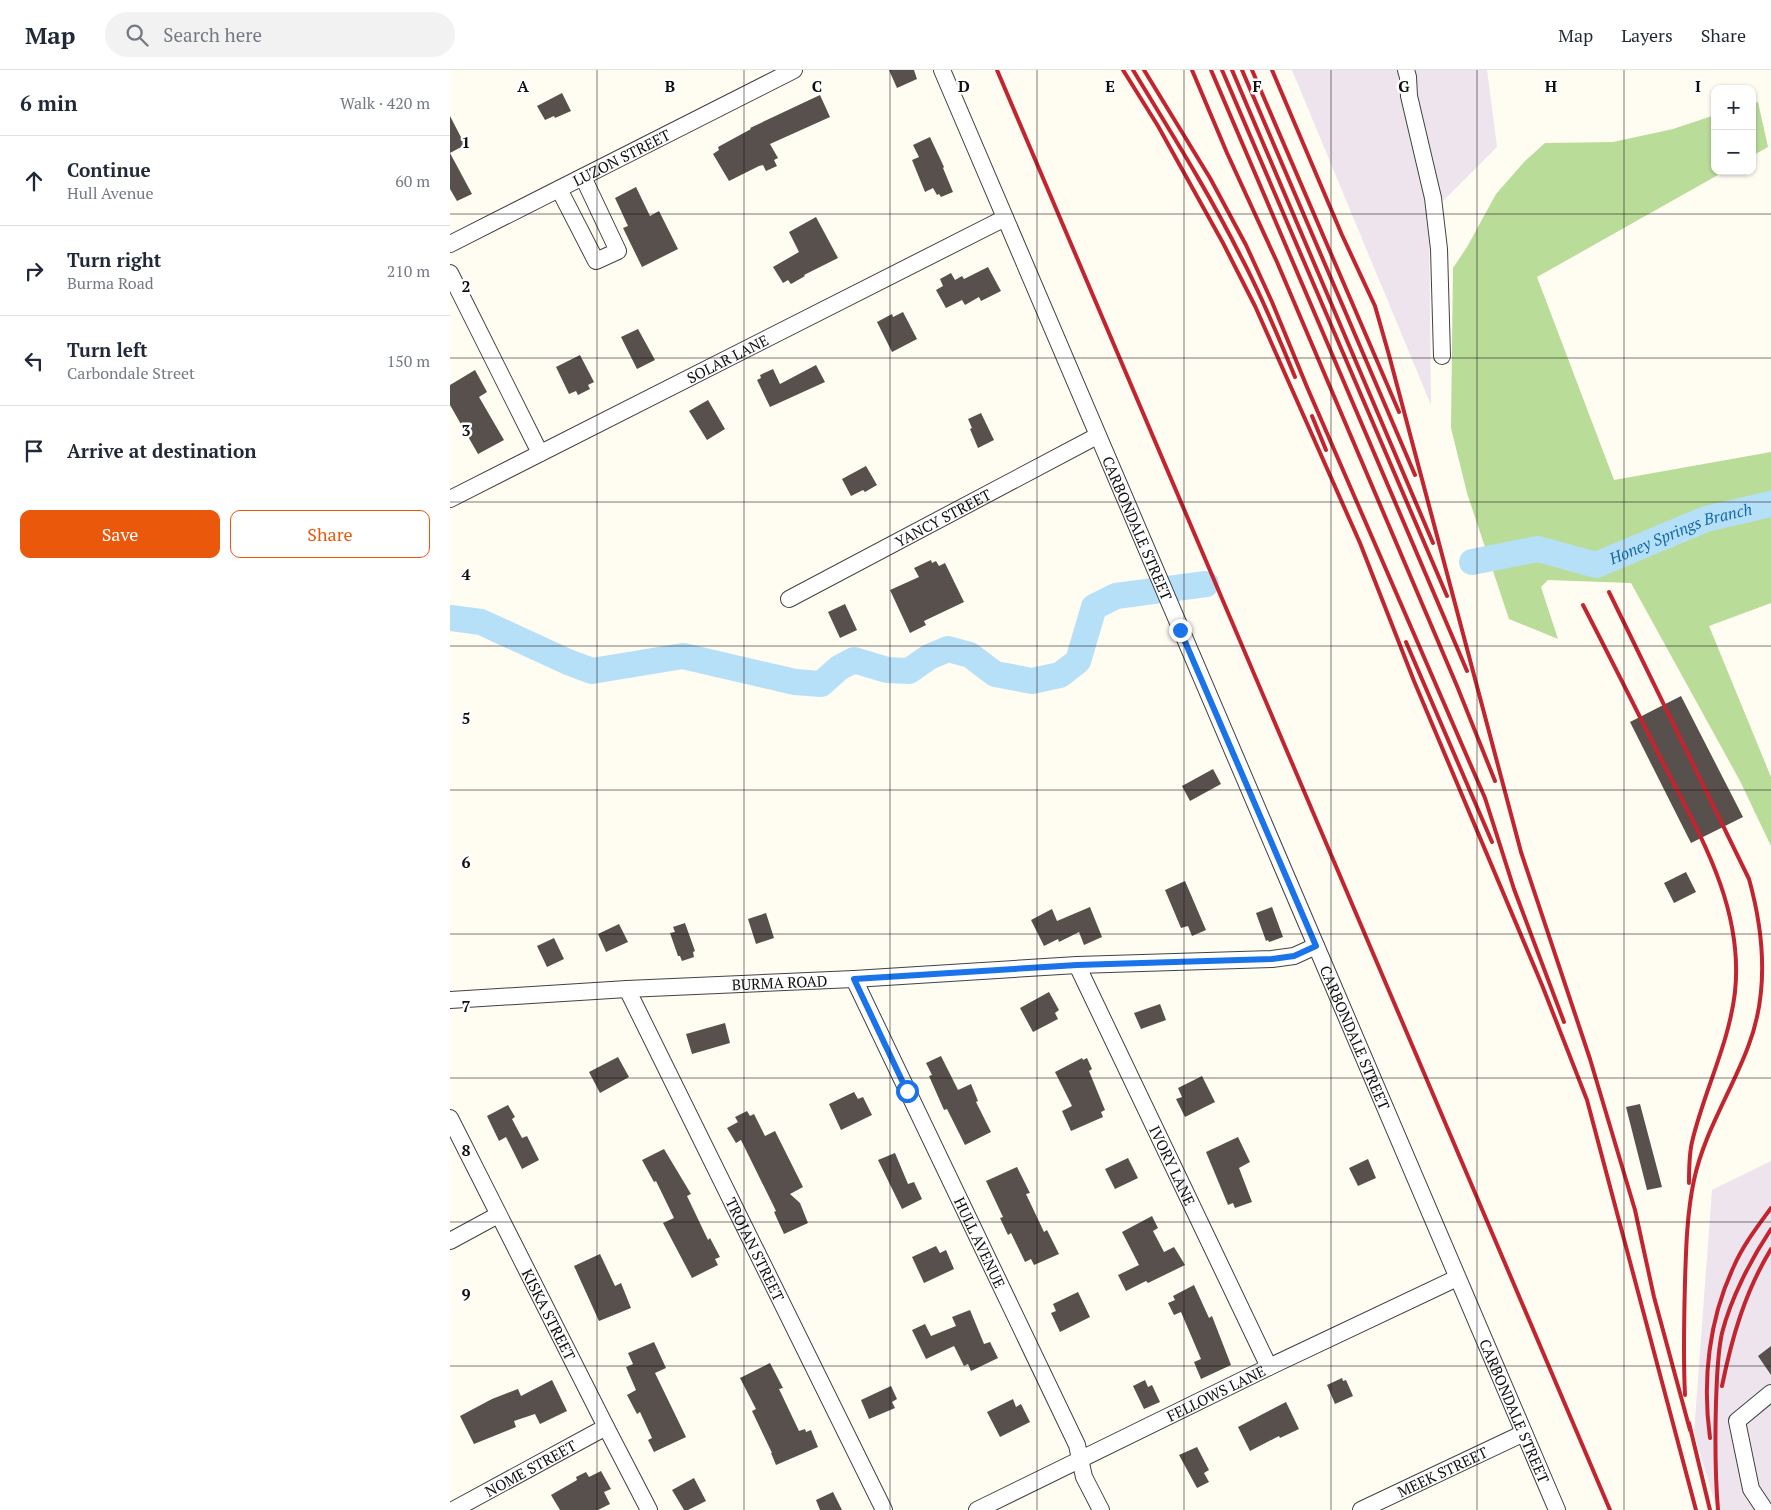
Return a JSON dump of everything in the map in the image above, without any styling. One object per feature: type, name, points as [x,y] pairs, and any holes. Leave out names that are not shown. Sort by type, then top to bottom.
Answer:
[{"type":"street","name":"LUZON STREET","points":[[450,244],[794,70]]},
{"type":"street","name":"CARBONDALE STREET","points":[[942,70],[1556,1510]]},
{"type":"street","points":[[1411,72],[1409,96],[1434,198],[1439,249],[1442,356]]},
{"type":"street","points":[[559,189],[596,261],[618,251],[583,177]]},
{"type":"street","name":"SOLAR LANE","points":[[450,499],[1005,218]]},
{"type":"street","points":[[450,273],[540,453]]},
{"type":"street","name":"YANCY STREET","points":[[789,599],[1097,436]]},
{"type":"street","name":"BURMA ROAD","points":[[450,1000],[627,989],[854,979],[1077,965],[1272,959],[1294,956],[1316,946]]},
{"type":"street","name":"IVORY LANE","points":[[1077,965],[1268,1367]]},
{"type":"street","name":"HULL AVENUE","points":[[854,979],[1077,1445],[1084,1477],[1101,1510]]},
{"type":"street","name":"TROJAN STREET","points":[[627,989],[884,1510]]},
{"type":"street","name":"KISKA STREET","points":[[450,1118],[498,1216],[649,1510]]},
{"type":"street","points":[[450,1241],[498,1216]]},
{"type":"street","name":"FELLOWS LANE","points":[[977,1510],[1268,1367],[1457,1278]]},
{"type":"street","points":[[1765,1510],[1752,1489],[1736,1421],[1771,1393]]},
{"type":"street","name":"NOME STREET","points":[[453,1510],[606,1427]]},
{"type":"street","name":"MEEK STREET","points":[[1361,1510],[1524,1433]]},
{"type":"shaded area","points":[[1292,70],[1487,70],[1497,147],[1429,215],[1431,405]]},
{"type":"shaded area","points":[[1771,1161],[1771,1510],[1717,1510],[1694,1433],[1712,1190]]},
{"type":"green space","points":[[1758,102],[1768,147],[1756,154],[1756,130],[1756,103]]},
{"type":"green space","points":[[1711,116],[1711,175],[1718,175],[1537,277],[1614,480],[1771,452],[1771,603],[1709,626],[1771,777],[1771,846],[1740,781],[1631,583],[1548,580],[1541,587],[1558,639],[1509,619],[1467,493],[1451,428],[1453,268],[1467,247],[1496,194],[1525,161],[1545,143],[1613,142],[1673,129]]},
{"type":"building","points":[[889,70],[914,70],[917,79],[897,88]]},
{"type":"building","points":[[562,93],[571,111],[545,120],[537,106]]},
{"type":"building","points":[[820,95],[830,117],[770,144],[778,158],[774,160],[777,166],[766,171],[763,165],[759,166],[729,181],[713,154],[719,150],[718,147],[750,128]]},
{"type":"building","points":[[450,116],[465,145],[450,153]]},
{"type":"building","points":[[930,137],[953,192],[941,197],[939,194],[937,195],[933,188],[925,192],[912,160],[919,157],[913,145]]},
{"type":"building","points":[[450,153],[472,194],[457,201],[450,189]]},
{"type":"building","points":[[636,187],[650,216],[659,211],[678,249],[642,267],[623,228],[628,226],[615,198]]},
{"type":"building","points":[[816,217],[838,258],[804,275],[791,284],[788,280],[783,283],[773,267],[799,252],[789,232]]},
{"type":"building","points":[[988,267],[1001,291],[981,301],[979,297],[965,305],[962,300],[946,308],[936,290],[943,286],[940,279],[951,273],[955,280],[962,276],[964,279]]},
{"type":"building","points":[[903,312],[917,339],[892,352],[877,322],[892,314],[893,317]]},
{"type":"building","points":[[638,329],[655,360],[637,369],[621,337]]},
{"type":"building","points":[[580,355],[594,382],[588,385],[590,389],[578,395],[576,391],[569,394],[556,367]]},
{"type":"building","points":[[816,365],[825,382],[770,407],[757,380],[761,378],[760,375],[773,369],[780,384]]},
{"type":"building","points":[[475,370],[487,392],[479,397],[504,440],[478,454],[450,405],[450,385]]},
{"type":"building","points":[[708,400],[725,429],[707,440],[689,411]]},
{"type":"building","points":[[981,413],[994,440],[978,448],[968,419]]},
{"type":"building","points":[[866,466],[877,485],[865,492],[863,490],[851,496],[842,479]]},
{"type":"building","points":[[931,560],[932,563],[936,561],[939,566],[945,563],[964,602],[924,621],[926,625],[910,633],[890,590],[919,577],[914,568]]},
{"type":"building","points":[[845,604],[857,630],[840,638],[828,612]]},
{"type":"building","points":[[1681,696],[1743,817],[1691,843],[1630,722]]},
{"type":"building","points":[[1213,769],[1221,784],[1190,801],[1182,786]]},
{"type":"building","points":[[1686,872],[1696,892],[1674,903],[1664,883]]},
{"type":"building","points":[[1185,881],[1206,930],[1192,936],[1188,926],[1181,928],[1165,890]]},
{"type":"building","points":[[1090,907],[1102,937],[1084,945],[1079,932],[1059,942],[1058,939],[1044,946],[1031,920],[1052,909],[1057,921]]},
{"type":"building","points":[[1272,907],[1283,937],[1269,942],[1268,940],[1266,941],[1256,913]]},
{"type":"building","points":[[766,913],[774,938],[756,944],[748,919]]},
{"type":"building","points":[[685,923],[695,951],[693,952],[694,957],[682,961],[680,956],[678,956],[670,933],[675,932],[673,927]]},
{"type":"building","points":[[619,924],[628,942],[606,952],[598,934]]},
{"type":"building","points":[[554,938],[564,959],[547,967],[537,946]]},
{"type":"building","points":[[1049,992],[1059,1010],[1055,1013],[1058,1019],[1033,1032],[1020,1008]]},
{"type":"building","points":[[1160,1004],[1166,1020],[1141,1029],[1134,1013]]},
{"type":"building","points":[[725,1023],[730,1043],[692,1054],[686,1034]]},
{"type":"building","points":[[941,1056],[958,1090],[971,1084],[978,1101],[976,1102],[991,1132],[965,1145],[947,1109],[944,1110],[929,1076],[932,1075],[926,1063]]},
{"type":"building","points":[[618,1057],[629,1077],[600,1093],[589,1072]]},
{"type":"building","points":[[1082,1058],[1083,1060],[1087,1058],[1092,1069],[1089,1071],[1105,1110],[1101,1112],[1103,1117],[1071,1131],[1062,1111],[1072,1106],[1055,1072]]},
{"type":"building","points":[[1202,1076],[1215,1102],[1185,1117],[1176,1099],[1182,1097],[1178,1088]]},
{"type":"building","points":[[854,1092],[858,1099],[863,1097],[872,1115],[841,1130],[829,1104]]},
{"type":"building","points":[[1640,1104],[1662,1187],[1647,1190],[1626,1107]]},
{"type":"building","points":[[508,1105],[515,1117],[512,1119],[522,1138],[527,1136],[539,1160],[522,1169],[506,1137],[499,1141],[487,1116]]},
{"type":"building","points":[[747,1111],[750,1116],[754,1114],[765,1136],[775,1131],[803,1187],[790,1194],[800,1203],[808,1223],[784,1234],[774,1212],[776,1211],[741,1140],[736,1143],[727,1128],[738,1122],[735,1117]]},
{"type":"building","points":[[1238,1137],[1250,1162],[1239,1168],[1252,1202],[1235,1208],[1233,1203],[1228,1205],[1206,1152]]},
{"type":"building","points":[[664,1149],[691,1194],[687,1196],[708,1240],[710,1238],[720,1257],[715,1259],[718,1265],[692,1278],[663,1223],[674,1218],[656,1181],[654,1182],[642,1160]]},
{"type":"building","points":[[895,1153],[908,1184],[914,1182],[922,1199],[902,1209],[878,1160]]},
{"type":"building","points":[[1128,1158],[1138,1178],[1115,1189],[1105,1169]]},
{"type":"building","points":[[1368,1159],[1376,1178],[1358,1186],[1349,1168]]},
{"type":"building","points":[[1017,1167],[1030,1193],[1026,1194],[1044,1232],[1047,1230],[1059,1254],[1034,1265],[1031,1259],[1025,1262],[1011,1233],[1008,1235],[1000,1218],[1003,1217],[986,1181]]},
{"type":"building","points":[[1152,1216],[1158,1228],[1153,1231],[1164,1252],[1174,1247],[1185,1265],[1148,1283],[1146,1281],[1126,1291],[1118,1275],[1139,1265],[1122,1232]]},
{"type":"building","points":[[936,1246],[940,1253],[946,1250],[954,1269],[924,1283],[912,1257]]},
{"type":"building","points":[[600,1254],[615,1286],[621,1283],[631,1308],[599,1321],[574,1266]]},
{"type":"building","points":[[1194,1285],[1209,1318],[1212,1316],[1231,1365],[1201,1379],[1194,1362],[1201,1359],[1181,1312],[1174,1315],[1168,1303],[1175,1300],[1173,1296]]},
{"type":"building","points":[[1078,1292],[1090,1317],[1060,1332],[1051,1313],[1056,1311],[1053,1304]]},
{"type":"building","points":[[970,1310],[984,1344],[990,1342],[998,1358],[971,1371],[968,1364],[964,1366],[954,1346],[926,1359],[912,1330],[925,1324],[931,1336],[956,1326],[952,1317]]},
{"type":"building","points":[[654,1342],[666,1368],[655,1373],[686,1437],[654,1452],[648,1440],[652,1438],[640,1412],[637,1414],[627,1395],[636,1390],[626,1367],[633,1364],[628,1353]]},
{"type":"building","points":[[1771,1346],[1771,1375],[1758,1356]]},
{"type":"building","points":[[770,1363],[783,1388],[779,1389],[799,1431],[805,1429],[806,1432],[811,1430],[818,1447],[776,1465],[752,1411],[756,1409],[740,1378]]},
{"type":"building","points":[[1342,1378],[1343,1381],[1346,1380],[1353,1396],[1335,1404],[1327,1385]]},
{"type":"building","points":[[552,1380],[567,1411],[540,1424],[535,1414],[514,1421],[516,1427],[474,1444],[460,1416],[492,1399],[518,1389],[521,1396]]},
{"type":"building","points":[[1145,1380],[1148,1387],[1152,1385],[1160,1402],[1144,1409],[1133,1386]]},
{"type":"building","points":[[891,1386],[897,1399],[892,1402],[895,1408],[869,1419],[861,1400]]},
{"type":"building","points":[[1013,1399],[1016,1407],[1021,1404],[1030,1422],[1000,1437],[987,1412]]},
{"type":"building","points":[[1286,1402],[1299,1429],[1280,1438],[1279,1436],[1250,1451],[1238,1427]]},
{"type":"building","points":[[1197,1447],[1209,1470],[1204,1473],[1209,1482],[1197,1488],[1179,1455]]},
{"type":"building","points":[[601,1471],[611,1489],[604,1492],[610,1504],[598,1510],[560,1510],[551,1495],[577,1480],[576,1477],[586,1472],[589,1477]]},
{"type":"building","points":[[694,1478],[706,1501],[688,1510],[684,1510],[672,1490]]},
{"type":"building","points":[[833,1492],[842,1510],[820,1510],[816,1500]]},
{"type":"waterway","name":"Honey Springs Branch","points":[[1472,562],[1538,549],[1596,565],[1706,519],[1771,504]]},
{"type":"waterway","name":"Honey Springs Branch","points":[[450,618],[481,622],[592,671],[683,656],[795,682],[821,684],[839,668],[854,660],[887,670],[909,671],[929,657],[948,649],[970,655],[995,674],[1032,681],[1060,675],[1078,661],[1094,607],[1116,596],[1206,584]]},
{"type":"railway","points":[[997,70],[1610,1510]]},
{"type":"railway","points":[[1123,70],[1158,126],[1223,243],[1255,306],[1360,543],[1414,681],[1542,985],[1587,1100],[1696,1510]]},
{"type":"railway","points":[[1133,70],[1228,231],[1262,300],[1295,377]]},
{"type":"railway","points":[[1144,70],[1210,178],[1246,245],[1272,302],[1485,798],[1514,889],[1564,1022]]},
{"type":"railway","points":[[1192,70],[1227,153],[1277,262],[1457,686],[1495,781]]},
{"type":"railway","points":[[1211,70],[1467,671]]},
{"type":"railway","points":[[1222,70],[1447,596]]},
{"type":"railway","points":[[1232,70],[1433,543]]},
{"type":"railway","points":[[1242,70],[1415,475]]},
{"type":"railway","points":[[1252,70],[1399,412]]},
{"type":"railway","points":[[1272,70],[1342,235],[1375,306],[1521,852],[1590,1059],[1635,1210],[1654,1297],[1690,1430]]},
{"type":"railway","points":[[1312,416],[1326,450]]},
{"type":"railway","points":[[1609,592],[1749,879],[1761,942],[1762,984],[1755,1026],[1741,1064],[1704,1146],[1694,1180],[1687,1231],[1685,1269],[1685,1395]]},
{"type":"railway","points":[[1583,605],[1704,843],[1726,901],[1733,930],[1736,961],[1732,1011],[1722,1049],[1692,1142],[1689,1183]]},
{"type":"railway","points":[[1406,642],[1492,842]]},
{"type":"railway","points":[[1710,1438],[1707,1372],[1713,1328],[1725,1286],[1738,1258],[1771,1208]]},
{"type":"railway","points":[[1718,1510],[1715,1429],[1720,1342],[1736,1293],[1756,1253],[1771,1229]]},
{"type":"railway","points":[[1722,1386],[1740,1315],[1771,1249]]},
{"type":"railway","points":[[1689,1423],[1710,1510]]},
{"type":"route","points":[[907,1091],[854,979],[1077,965],[1272,959],[1294,956],[1316,946],[1180,630]]}]
